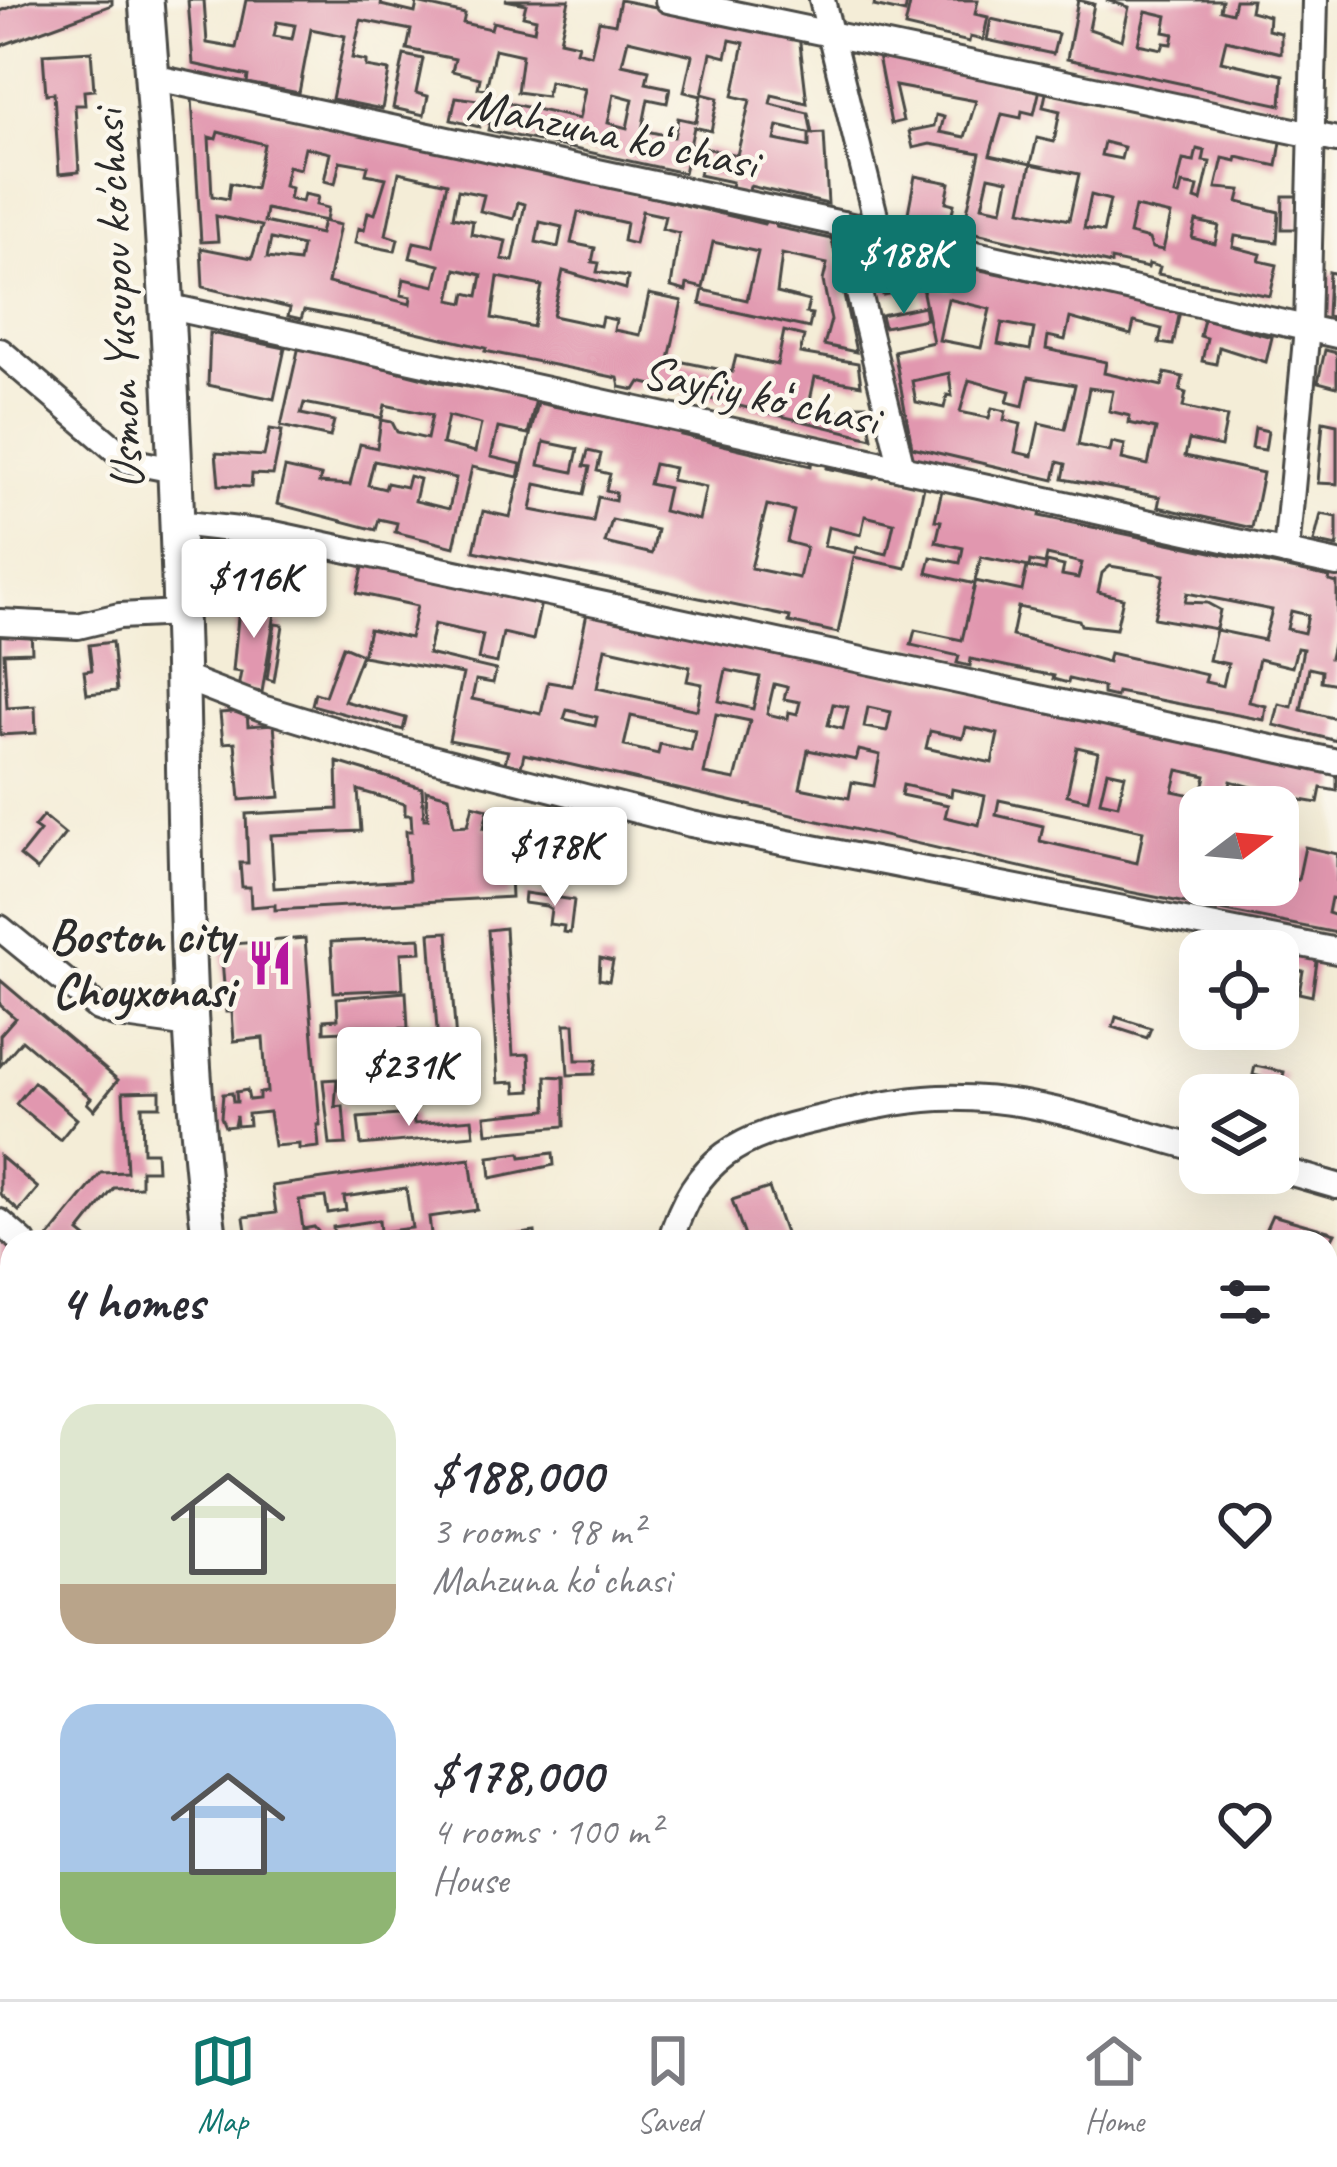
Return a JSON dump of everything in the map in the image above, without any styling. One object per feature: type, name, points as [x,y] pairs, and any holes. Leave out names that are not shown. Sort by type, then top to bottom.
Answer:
[{"type":"main road","name":"Usmon Yusupov ko'chasi","points":[[146,0],[177,523],[195,1130],[208,1230]]},
{"type":"street","points":[[668,0],[1325,137]]},
{"type":"street","points":[[822,0],[879,232]]},
{"type":"street","points":[[1286,553],[1325,137],[1315,0]]},
{"type":"street","name":"Mahzuna koʻchasi","points":[[152,77],[1337,335]]},
{"type":"street","points":[[842,224],[902,468]]},
{"type":"street","name":"Sayfiy koʻchasi","points":[[166,307],[1337,564]]},
{"type":"street","points":[[0,351],[129,461],[174,470]]},
{"type":"street","points":[[177,523],[274,534],[1337,762]]},
{"type":"street","points":[[0,622],[78,626],[119,616],[180,613]]},
{"type":"street","points":[[182,677],[262,708],[400,750],[691,824],[1337,951]]},
{"type":"street","points":[[0,928],[98,1008],[190,1025]]},
{"type":"street","points":[[674,1230],[688,1194],[718,1156],[759,1135],[869,1107],[940,1098],[1018,1104],[1179,1144]]},
{"type":"street","points":[[1299,1175],[1337,1186]]},
{"type":"building","points":[[31,0],[112,0],[112,5],[0,46],[0,11]]},
{"type":"building","points":[[188,0],[204,0],[207,43],[236,48],[246,0],[382,0],[381,5],[415,13],[417,3],[465,14],[463,23],[491,29],[493,22],[534,31],[536,19],[523,16],[526,4],[505,0],[569,0],[560,40],[578,44],[576,51],[591,55],[599,21],[615,24],[620,0],[799,35],[807,103],[772,95],[770,104],[808,113],[812,134],[824,133],[828,204],[750,186],[748,195],[730,191],[732,182],[699,175],[705,148],[737,155],[750,100],[733,96],[744,43],[730,40],[726,57],[711,53],[702,94],[718,98],[711,131],[694,127],[684,173],[488,130],[495,100],[579,119],[585,89],[549,81],[546,96],[517,92],[522,55],[495,49],[486,89],[478,88],[480,78],[452,71],[455,59],[407,49],[411,30],[361,20],[352,58],[366,61],[366,67],[389,71],[382,109],[332,99],[345,36],[311,29],[299,93],[247,83],[248,76],[193,64]],"holes":[[[277,22],[295,25],[292,39],[274,36]],[[628,40],[692,55],[684,92],[701,96],[696,122],[678,118],[674,137],[642,130],[648,99],[667,103],[670,88],[646,83],[649,70],[622,64]],[[614,94],[633,99],[627,128],[608,123]],[[778,126],[809,134],[809,147],[775,140]]]},
{"type":"building","points":[[875,0],[907,2],[905,13],[874,6]]},
{"type":"building","points":[[911,0],[978,0],[975,14],[988,17],[983,40],[970,37],[969,42],[905,27]]},
{"type":"building","points":[[1078,0],[1094,4],[1089,29],[1122,40],[1129,7],[1106,0],[1222,0],[1220,10],[1232,13],[1235,0],[1252,0],[1250,11],[1269,16],[1268,30],[1281,33],[1281,53],[1226,40],[1221,61],[1283,75],[1281,105],[1067,59]],"holes":[[[1146,11],[1167,16],[1164,32],[1174,34],[1172,44],[1164,43],[1162,49],[1138,44]]]},
{"type":"building","points":[[991,19],[1058,34],[1053,54],[987,40]]},
{"type":"building","points":[[91,51],[94,90],[84,91],[85,105],[75,105],[79,172],[59,174],[54,93],[46,94],[43,54]]},
{"type":"building","points":[[404,55],[423,59],[416,93],[428,96],[424,115],[393,108]]},
{"type":"building","points":[[878,56],[1040,89],[1034,114],[1022,111],[1021,118],[1002,114],[990,155],[1031,164],[1037,138],[1054,142],[1060,111],[1043,107],[1047,89],[1281,142],[1277,166],[1223,158],[1216,188],[1241,190],[1238,202],[1279,212],[1277,242],[1235,236],[1233,247],[1261,254],[1259,261],[1277,265],[1270,296],[1158,274],[1160,267],[1149,264],[1148,268],[1111,260],[1111,264],[963,230],[980,153],[930,144],[913,148],[909,131],[934,126],[936,115],[944,117],[940,132],[965,137],[976,101],[895,86],[903,121],[891,124]],"holes":[[[1104,142],[1124,147],[1121,159],[1101,155]],[[1197,149],[1205,151],[1203,161],[1210,162],[1201,201],[1195,199],[1198,187],[1182,184],[1179,196],[1175,195],[1183,160],[1194,162]],[[1031,164],[1079,174],[1069,220],[1021,210]],[[989,176],[1008,180],[1002,210],[982,206]],[[1091,195],[1110,200],[1103,232],[1084,228]],[[1135,207],[1171,215],[1163,250],[1152,248],[1149,239],[1129,234]],[[1196,221],[1219,226],[1215,244],[1192,238]]]},
{"type":"building","points":[[456,97],[485,101],[479,127],[451,120]]},
{"type":"building","points":[[192,98],[526,167],[764,224],[767,219],[777,222],[776,227],[832,239],[856,352],[824,345],[831,320],[823,281],[827,264],[782,254],[777,293],[809,301],[809,328],[700,304],[703,290],[747,300],[758,252],[713,242],[703,288],[671,287],[679,233],[662,229],[665,216],[642,211],[635,244],[623,241],[626,223],[578,212],[571,243],[595,248],[592,262],[599,263],[597,272],[628,277],[626,289],[563,271],[553,316],[600,326],[602,317],[616,320],[614,330],[640,335],[649,294],[682,301],[669,359],[732,372],[736,356],[777,365],[784,331],[804,336],[800,353],[858,363],[861,385],[815,377],[809,405],[850,414],[852,405],[866,405],[872,438],[640,382],[635,390],[620,387],[618,378],[395,327],[304,310],[301,319],[288,316],[290,308],[203,287],[201,248],[252,258],[262,226],[216,216],[218,241],[201,242]],"holes":[[[218,132],[264,144],[255,189],[230,183],[228,199],[212,196],[209,137],[216,139]],[[305,147],[330,153],[324,181],[335,184],[340,161],[368,166],[366,174],[386,178],[375,214],[368,212],[355,243],[395,251],[398,239],[386,235],[399,172],[447,183],[433,246],[414,242],[410,258],[440,265],[435,286],[404,279],[401,295],[411,297],[410,304],[328,283],[340,225],[323,221],[320,234],[264,222],[266,209],[326,221],[328,208],[316,205],[318,197],[304,194],[302,202],[289,199],[291,188],[284,186],[288,166],[300,169]],[[458,190],[484,195],[480,211],[514,219],[518,202],[525,204],[513,261],[502,259],[506,241],[471,234],[473,221],[453,217]],[[540,222],[562,227],[558,247],[536,242]],[[271,239],[302,246],[299,262],[267,258]],[[456,269],[482,275],[478,296],[466,293],[464,303],[450,300]],[[498,277],[542,286],[533,327],[492,318]]]},
{"type":"building","points":[[915,176],[950,183],[946,202],[954,204],[949,227],[907,218]]},
{"type":"building","points":[[1283,196],[1298,196],[1297,229],[1282,229]]},
{"type":"building","points":[[914,255],[920,288],[883,295],[876,263]]},
{"type":"building","points":[[922,258],[1180,311],[1173,345],[1159,343],[1162,329],[1134,322],[1131,335],[1070,318],[1065,340],[1048,336],[1046,349],[1106,362],[1104,373],[1162,386],[1165,373],[1183,377],[1183,407],[1227,417],[1221,447],[1189,440],[1185,456],[1263,473],[1252,528],[1158,507],[1160,497],[1063,479],[1066,464],[1058,462],[1054,480],[912,447],[894,351],[933,342],[925,284],[951,290],[954,276],[920,269]],"holes":[[[948,299],[990,309],[981,348],[939,340]],[[1002,323],[1034,329],[1030,350],[998,344]],[[949,373],[952,396],[947,395],[944,408],[916,402],[912,381]],[[1029,377],[1075,385],[1065,429],[1039,423],[1032,456],[1015,452],[1021,424],[1004,420],[1006,411],[992,408],[989,418],[960,412],[969,380],[1010,391],[1007,402],[1023,406]],[[1089,388],[1113,391],[1109,411],[1130,416],[1129,423],[1156,429],[1148,465],[1122,459],[1125,445],[1112,442],[1110,452],[1078,445]]]},
{"type":"building","points":[[1329,272],[1337,274],[1337,318],[1327,316]]},
{"type":"building","points":[[924,306],[926,319],[884,327],[881,315]]},
{"type":"building","points":[[1204,319],[1272,337],[1266,362],[1219,347],[1216,364],[1202,361],[1207,338],[1200,336]]},
{"type":"building","points":[[210,333],[285,348],[274,399],[208,385]]},
{"type":"building","points":[[299,346],[439,382],[536,399],[528,434],[498,428],[491,457],[521,464],[518,477],[472,467],[454,547],[395,532],[397,523],[379,519],[376,530],[277,504],[285,468],[321,476],[319,483],[350,485],[360,444],[377,448],[381,420],[392,422],[397,432],[427,439],[432,415],[385,405],[382,418],[304,403],[301,414],[334,421],[330,437],[281,426]],"holes":[[[448,416],[481,424],[475,452],[442,444]],[[374,461],[456,478],[449,509],[415,501],[420,479],[409,476],[406,487],[368,485]]]},
{"type":"building","points":[[1325,350],[1337,353],[1337,387],[1318,382]]},
{"type":"building","points":[[538,403],[682,432],[811,466],[812,458],[828,461],[827,468],[924,486],[906,568],[854,557],[838,633],[789,622],[790,617],[474,551],[483,511],[510,517]],"holes":[[[544,442],[578,449],[573,472],[539,465]],[[588,451],[601,454],[597,471],[610,474],[606,490],[616,493],[615,501],[598,497],[593,522],[531,510],[536,484],[584,494],[590,467],[584,466]],[[654,464],[674,468],[671,480],[706,487],[699,520],[663,511],[668,488],[649,484]],[[767,505],[794,511],[787,542],[806,547],[799,578],[751,568]],[[865,516],[894,523],[887,554],[824,546],[828,527],[861,535]],[[612,520],[657,530],[652,554],[605,543]]]},
{"type":"building","points":[[1323,421],[1337,424],[1337,484],[1318,483]]},
{"type":"building","points":[[1255,428],[1268,431],[1265,450],[1252,448]]},
{"type":"building","points":[[270,429],[282,431],[273,475],[252,474],[251,487],[219,485],[216,453],[264,456]]},
{"type":"building","points":[[942,490],[1041,512],[1040,516],[1330,577],[1329,581],[1337,583],[1337,626],[1330,658],[1337,659],[1337,684],[1321,681],[1322,671],[1309,668],[1301,710],[1337,719],[1337,741],[1274,725],[1279,704],[1292,707],[1303,649],[1297,648],[1292,667],[1259,659],[1249,702],[1266,706],[1264,720],[1117,692],[1116,697],[1103,694],[1103,687],[971,659],[970,666],[957,663],[959,656],[911,645],[915,630],[962,640],[975,584],[927,573],[931,557],[960,563],[963,548],[936,542],[941,521],[935,520]],"holes":[[[1047,555],[1082,563],[1078,578],[1062,575],[1064,566],[1047,562],[1045,571],[1027,567],[1022,591],[975,581],[981,557],[1029,567],[1030,561],[1045,564]],[[1110,566],[1164,575],[1154,618],[1216,629],[1220,610],[1207,603],[1185,602],[1187,593],[1272,610],[1264,640],[1216,630],[1209,660],[1228,664],[1223,686],[1205,682],[1207,675],[1110,653],[1108,662],[1012,636],[1018,607],[1079,620],[1081,625],[1116,629],[1123,598],[1098,592],[1102,573]],[[1291,611],[1308,615],[1304,633],[1287,629]]]},
{"type":"building","points":[[1321,514],[1337,517],[1337,547],[1314,542]]},
{"type":"building","points":[[365,559],[543,593],[533,640],[503,633],[497,663],[478,659],[483,635],[434,624],[428,654],[496,670],[493,683],[476,680],[472,699],[541,714],[548,682],[572,686],[588,608],[1337,772],[1337,791],[1321,788],[1318,803],[1301,800],[1299,809],[1299,786],[1249,786],[1231,781],[1230,786],[1204,786],[1206,776],[1178,770],[1173,791],[1179,792],[1179,902],[1130,892],[524,754],[521,767],[505,763],[508,751],[449,740],[463,674],[363,656],[369,629],[410,638],[417,606],[357,593]],"holes":[[[605,648],[690,667],[687,681],[702,684],[697,710],[597,688]],[[726,670],[760,677],[753,709],[719,701]],[[774,684],[787,687],[784,699],[800,702],[797,714],[789,712],[788,719],[767,714]],[[833,704],[848,707],[843,729],[828,725]],[[868,707],[891,712],[887,731],[864,727]],[[567,710],[597,717],[595,726],[564,719]],[[716,714],[750,721],[735,780],[704,774]],[[631,716],[695,730],[691,751],[660,744],[658,754],[624,746]],[[966,727],[998,734],[992,763],[926,748],[930,731],[963,738]],[[1077,747],[1098,752],[1088,800],[1067,795]],[[808,750],[856,760],[859,750],[880,755],[874,786],[852,782],[849,798],[800,788]],[[1107,771],[1125,775],[1118,805],[1100,801]],[[903,785],[951,796],[952,789],[985,796],[979,825],[945,817],[948,805],[901,795]],[[999,800],[1143,831],[1137,863],[1040,841],[1043,826],[996,815]]]},
{"type":"building","points":[[240,596],[277,601],[262,692],[238,688],[241,672],[233,671]]},
{"type":"building","points":[[275,624],[283,625],[274,681],[267,679]]},
{"type":"building","points":[[31,630],[32,652],[4,653],[7,708],[35,706],[36,733],[0,735],[0,631]]},
{"type":"building","points":[[112,642],[117,691],[87,694],[84,671],[92,670],[89,645]]},
{"type":"building","points":[[343,646],[362,654],[344,701],[406,718],[403,730],[312,705],[315,693],[325,696]]},
{"type":"building","points":[[247,711],[248,726],[274,724],[280,797],[240,800],[235,742],[223,743],[220,713]]},
{"type":"building","points":[[337,762],[422,788],[424,819],[428,819],[426,790],[449,796],[454,826],[468,825],[473,805],[488,809],[484,828],[495,828],[500,875],[510,875],[511,897],[275,910],[275,905],[251,907],[250,887],[242,887],[240,863],[248,863],[246,814],[338,809]],"holes":[[[358,790],[405,804],[412,831],[406,831],[409,880],[274,888],[271,835],[361,831]]]},
{"type":"building","points":[[43,816],[65,834],[37,870],[20,856],[40,831],[34,827]]},
{"type":"building","points":[[589,829],[601,832],[594,863],[582,860]]},
{"type":"building","points":[[508,834],[524,835],[522,862],[507,861]]},
{"type":"building","points":[[1305,847],[1337,854],[1337,899],[1331,898],[1328,913],[1337,916],[1337,933],[1201,906],[1299,906]]},
{"type":"building","points":[[525,893],[574,900],[570,933],[563,932],[564,926],[549,924],[551,909],[524,903]]},
{"type":"building","points":[[505,928],[513,1055],[529,1054],[531,1091],[516,1092],[515,1082],[498,1083],[488,930]]},
{"type":"building","points":[[448,932],[459,1084],[441,1086],[430,933]]},
{"type":"building","points":[[305,938],[320,1125],[319,1147],[299,1149],[299,1144],[274,1146],[269,1112],[248,1114],[249,1125],[237,1126],[236,1116],[234,1126],[225,1127],[221,1117],[223,1094],[232,1093],[237,1102],[236,1092],[247,1090],[249,1100],[267,1092],[263,1038],[234,1041],[232,1012],[226,1012],[221,945]]},
{"type":"building","points":[[420,938],[421,952],[401,953],[403,989],[334,992],[331,942]]},
{"type":"building","points":[[1299,951],[1318,955],[1312,996],[1299,993],[1303,971],[1299,970]]},
{"type":"building","points":[[600,958],[613,961],[609,981],[599,979]]},
{"type":"building","points":[[0,980],[118,1080],[94,1110],[87,1103],[91,1098],[22,1040],[0,1066],[0,1035],[15,1018],[0,1005]]},
{"type":"building","points":[[406,992],[408,1028],[324,1032],[324,1020],[338,1019],[337,998]]},
{"type":"building","points":[[1116,1017],[1151,1028],[1147,1038],[1113,1027]]},
{"type":"building","points":[[565,1024],[574,1024],[576,1060],[597,1060],[594,1074],[568,1075]]},
{"type":"building","points":[[1255,1066],[1284,1072],[1284,1074],[1253,1074]]},
{"type":"building","points":[[546,1076],[564,1077],[565,1126],[487,1133],[485,1116],[547,1110]]},
{"type":"building","points":[[337,1079],[335,1107],[343,1106],[346,1144],[330,1145],[323,1080]]},
{"type":"building","points":[[34,1082],[77,1119],[60,1140],[16,1104]]},
{"type":"building","points":[[160,1091],[160,1106],[142,1106],[143,1152],[156,1152],[157,1170],[141,1170],[141,1187],[114,1188],[81,1230],[55,1230],[101,1173],[127,1172],[123,1092]]},
{"type":"building","points":[[413,1114],[414,1124],[472,1119],[474,1135],[361,1145],[358,1118]]},
{"type":"building","points":[[520,1153],[521,1157],[553,1153],[554,1165],[491,1178],[489,1157]]},
{"type":"building","points":[[0,1156],[38,1188],[19,1211],[0,1194]]},
{"type":"building","points":[[470,1159],[477,1210],[429,1217],[431,1230],[396,1230],[412,1228],[406,1188],[344,1197],[346,1210],[328,1213],[325,1197],[299,1200],[303,1229],[317,1230],[246,1230],[244,1217],[276,1213],[272,1186]]},
{"type":"building","points":[[769,1188],[784,1230],[743,1230],[732,1200]]},
{"type":"building","points":[[1272,1215],[1324,1230],[1265,1230]]},
{"type":"building","points":[[379,1220],[380,1230],[333,1230],[333,1227]]},
{"type":"place","name":"Boston city Choyxonasi","points":[[270,963]]}]
